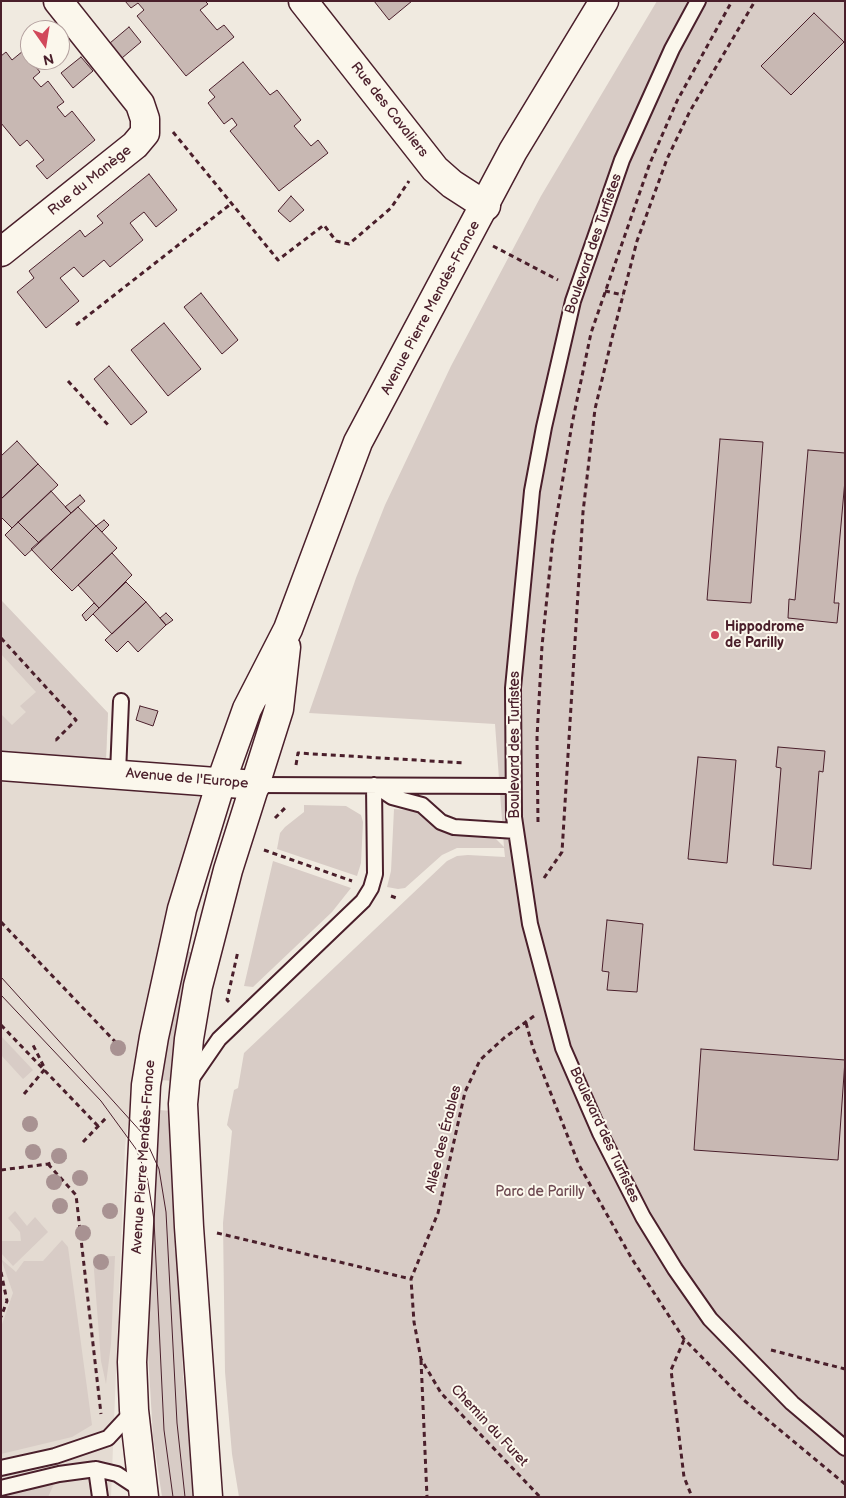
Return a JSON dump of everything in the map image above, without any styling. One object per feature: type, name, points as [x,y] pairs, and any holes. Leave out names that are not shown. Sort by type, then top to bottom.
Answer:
[{"type":"main road","points":[[58,1],[140,104],[145,126]]},
{"type":"main road","name":"Rue des Cavaliers","points":[[303,1],[435,169],[452,184],[486,206]]},
{"type":"main road","name":"Avenue Pierre Mendès-France","points":[[144,1494],[134,1410],[132,1362],[146,1085],[154,1037],[182,909],[221,782],[247,709],[288,629],[358,442],[514,152],[604,1]]},
{"type":"main road","name":"Rue du Manège","points":[[1,252],[135,145],[145,134],[145,126]]},
{"type":"main road","name":"Avenue Pierre Mendès-France","points":[[208,1497],[188,1227],[183,1114],[184,1089],[198,986],[228,870],[279,709],[288,629]]},
{"type":"main road","name":"Avenue de l'Europe","points":[[1,766],[118,773],[256,785]]},
{"type":"lane","name":"Boulevard des Turfistes","points":[[698,1],[672,48],[622,160],[577,288],[544,427],[532,490],[513,688],[512,765],[516,831],[530,924],[563,1048],[600,1133],[643,1217],[675,1269],[710,1319],[792,1403],[845,1448]]},
{"type":"lane","points":[[118,773],[121,701]]},
{"type":"lane","points":[[256,785],[513,786]]},
{"type":"lane","points":[[374,785],[392,797],[422,805],[441,822],[454,827],[516,831]]},
{"type":"lane","points":[[184,1089],[219,1039],[363,901],[371,888],[375,874],[374,785]]},
{"type":"lane","points":[[1,1468],[55,1456],[108,1438],[134,1410]]},
{"type":"lane","points":[[96,1469],[100,1497]]},
{"type":"lane","points":[[1,1488],[60,1474],[96,1469],[117,1474],[144,1494]]},
{"type":"path","points":[[538,825],[537,737],[542,646],[553,538],[574,415],[591,333],[650,163],[677,101],[732,1]]},
{"type":"path","points":[[541,869],[542,880],[562,852],[584,503],[595,409],[623,295],[637,241],[667,160],[695,102],[755,1]]},
{"type":"path","points":[[145,126],[166,124],[278,260],[324,225],[336,241],[349,244],[391,208],[409,180],[405,176]]},
{"type":"path","points":[[76,325],[232,203]]},
{"type":"path","points":[[470,234],[563,283],[604,296]]},
{"type":"path","points":[[605,291],[623,295]]},
{"type":"path","points":[[68,381],[109,426]]},
{"type":"path","points":[[1,638],[76,720],[56,740],[47,740]]},
{"type":"path","points":[[268,825],[288,805],[298,753],[512,765]]},
{"type":"path","points":[[260,859],[264,841]]},
{"type":"path","points":[[262,850],[399,899]]},
{"type":"path","points":[[240,944],[226,1000],[243,1017]]},
{"type":"path","name":"Allée des Érables","points":[[411,1279],[438,1213],[465,1092],[480,1060],[504,1038],[526,1024],[550,1002]]},
{"type":"path","points":[[526,1024],[533,1048],[579,1165],[632,1259],[684,1339],[745,1401],[845,1484]]},
{"type":"path","points":[[1,1025],[98,1126]]},
{"type":"path","points":[[33,1044],[45,1070]]},
{"type":"path","points":[[24,1094],[45,1070]]},
{"type":"path","points":[[83,1142],[106,1118]]},
{"type":"path","points":[[1,1170],[48,1164],[66,1157]]},
{"type":"path","points":[[48,1164],[76,1195],[100,1402],[101,1414],[96,1422]]},
{"type":"path","points":[[214,1232],[411,1279]]},
{"type":"path","points":[[1,1272],[7,1301],[1,1317]]},
{"type":"path","name":"Chemin du Furet","points":[[411,1279],[414,1322],[422,1359],[441,1393],[540,1497]]},
{"type":"path","points":[[684,1339],[672,1370],[684,1477],[692,1497]]},
{"type":"path","points":[[752,1364],[772,1350],[845,1369]]},
{"type":"path","points":[[422,1359],[427,1497]]},
{"type":"shaded area","points":[[1,600],[108,713],[106,759],[211,766],[180,882],[131,1101],[125,1146],[111,1497],[1,1497]]},
{"type":"green space","name":"Parc de Parilly","points":[[657,1],[845,1],[845,1497],[239,1497],[232,1454],[225,1372],[223,1223],[232,1131],[227,1125],[234,1090],[238,1088],[244,1053],[447,861],[457,856],[468,855],[505,857],[504,848],[457,848],[442,855],[405,888],[387,887],[391,871],[394,809],[418,811],[451,833],[487,835],[496,839],[504,847],[495,724],[309,713],[356,578],[385,505],[451,366],[541,196]]},
{"type":"green space","points":[[1,600],[108,713],[106,759],[1,754],[1,714],[12,725],[26,712],[20,706],[36,692],[1,654]]},
{"type":"green space","points":[[304,805],[346,806],[361,815],[363,822],[361,863],[357,876],[277,849],[280,833],[304,812]]},
{"type":"green space","points":[[273,861],[351,888],[332,912],[253,987],[244,986]]},
{"type":"green space","points":[[185,951],[195,953],[174,1081],[160,1080]]},
{"type":"green space","points":[[1,1036],[33,1070],[23,1079],[1,1055]]},
{"type":"green space","points":[[158,1110],[173,1111],[183,1375],[194,1497],[162,1497],[153,1437],[146,1319]]},
{"type":"green space","points":[[15,1211],[27,1226],[35,1217],[48,1232],[13,1266],[1,1253],[1,1241],[21,1241],[20,1232],[8,1218]]},
{"type":"green space","points":[[62,1240],[68,1247],[92,1425],[72,1437],[1,1454],[1,1327],[13,1293],[1,1259],[16,1272],[24,1261],[43,1261]]},
{"type":"green space","points":[[115,1256],[111,1344],[106,1384],[101,1361],[93,1257]]},
{"type":"green space","points":[[54,1484],[48,1497],[1,1497],[1,1495]]},
{"type":"building","points":[[125,1],[205,1],[208,4],[200,10],[217,30],[224,25],[234,37],[186,76],[137,16],[144,10],[138,3],[131,8]]},
{"type":"building","points":[[374,1],[412,1],[389,20]]},
{"type":"building","points":[[814,13],[844,42],[791,95],[761,66]]},
{"type":"building","points":[[129,27],[141,42],[122,58],[110,43]]},
{"type":"building","points":[[6,52],[12,60],[20,53],[20,70],[38,70],[40,72],[33,78],[41,87],[48,81],[64,102],[57,107],[65,117],[72,111],[95,140],[47,179],[36,166],[44,160],[27,140],[20,146],[1,123],[1,56]]},
{"type":"building","points":[[81,57],[93,71],[73,88],[61,73],[65,70],[70,70],[70,66]]},
{"type":"building","points":[[243,62],[270,95],[277,90],[301,120],[294,126],[311,146],[318,140],[328,153],[279,191],[230,131],[237,125],[232,118],[224,124],[208,103],[215,97],[209,90]]},
{"type":"building","points":[[149,174],[177,210],[156,227],[144,212],[130,223],[143,240],[110,267],[104,260],[83,277],[74,267],[60,278],[79,301],[46,328],[17,292],[34,278],[29,271],[80,230],[85,237],[103,223],[97,216]]},
{"type":"building","points":[[291,196],[304,210],[290,222],[278,211]]},
{"type":"building","points":[[201,293],[238,340],[222,354],[184,307]]},
{"type":"building","points":[[164,323],[201,369],[168,396],[131,350]]},
{"type":"building","points":[[109,366],[147,412],[131,425],[94,379]]},
{"type":"building","points":[[720,439],[763,442],[751,603],[707,600]]},
{"type":"building","points":[[17,441],[38,464],[1,499],[1,456]]},
{"type":"building","points":[[808,450],[845,453],[845,480],[834,603],[839,603],[837,623],[788,618],[789,599],[795,600]]},
{"type":"building","points":[[38,464],[58,485],[12,528],[1,517],[1,499]]},
{"type":"building","points":[[51,491],[71,513],[39,543],[18,522]]},
{"type":"building","points":[[80,495],[85,501],[71,513],[65,507]]},
{"type":"building","points":[[78,507],[96,526],[51,570],[31,549]]},
{"type":"building","points":[[104,520],[109,525],[102,532],[96,526]]},
{"type":"building","points":[[18,522],[39,543],[25,556],[5,535]]},
{"type":"building","points":[[96,526],[117,548],[72,591],[51,570]]},
{"type":"building","points":[[112,553],[132,575],[99,608],[78,585]]},
{"type":"building","points":[[126,582],[146,602],[112,634],[93,614]]},
{"type":"building","points":[[146,602],[166,625],[138,652],[128,641],[117,652],[105,640]]},
{"type":"building","points":[[94,603],[99,608],[86,621],[82,615]]},
{"type":"building","points":[[166,613],[173,620],[166,625],[160,618]]},
{"type":"building","points":[[140,706],[158,711],[153,726],[136,720]]},
{"type":"building","points":[[778,747],[825,751],[823,772],[819,771],[811,869],[773,865],[781,768],[776,767]]},
{"type":"building","points":[[698,757],[736,760],[727,863],[688,859]]},
{"type":"building","points":[[607,920],[643,924],[637,992],[607,990],[609,972],[602,971]]},
{"type":"building","points":[[701,1049],[845,1060],[838,1160],[694,1150]]},
{"type":"tram line","points":[[1,977],[143,1134],[159,1169],[166,1212],[177,1423],[185,1497]]},
{"type":"tram line","points":[[1,995],[101,1101],[136,1149],[147,1176],[154,1220],[164,1430],[173,1497]]},
{"type":"place","name":"Hippodrome de Parilly","points":[[715,635]]}]
